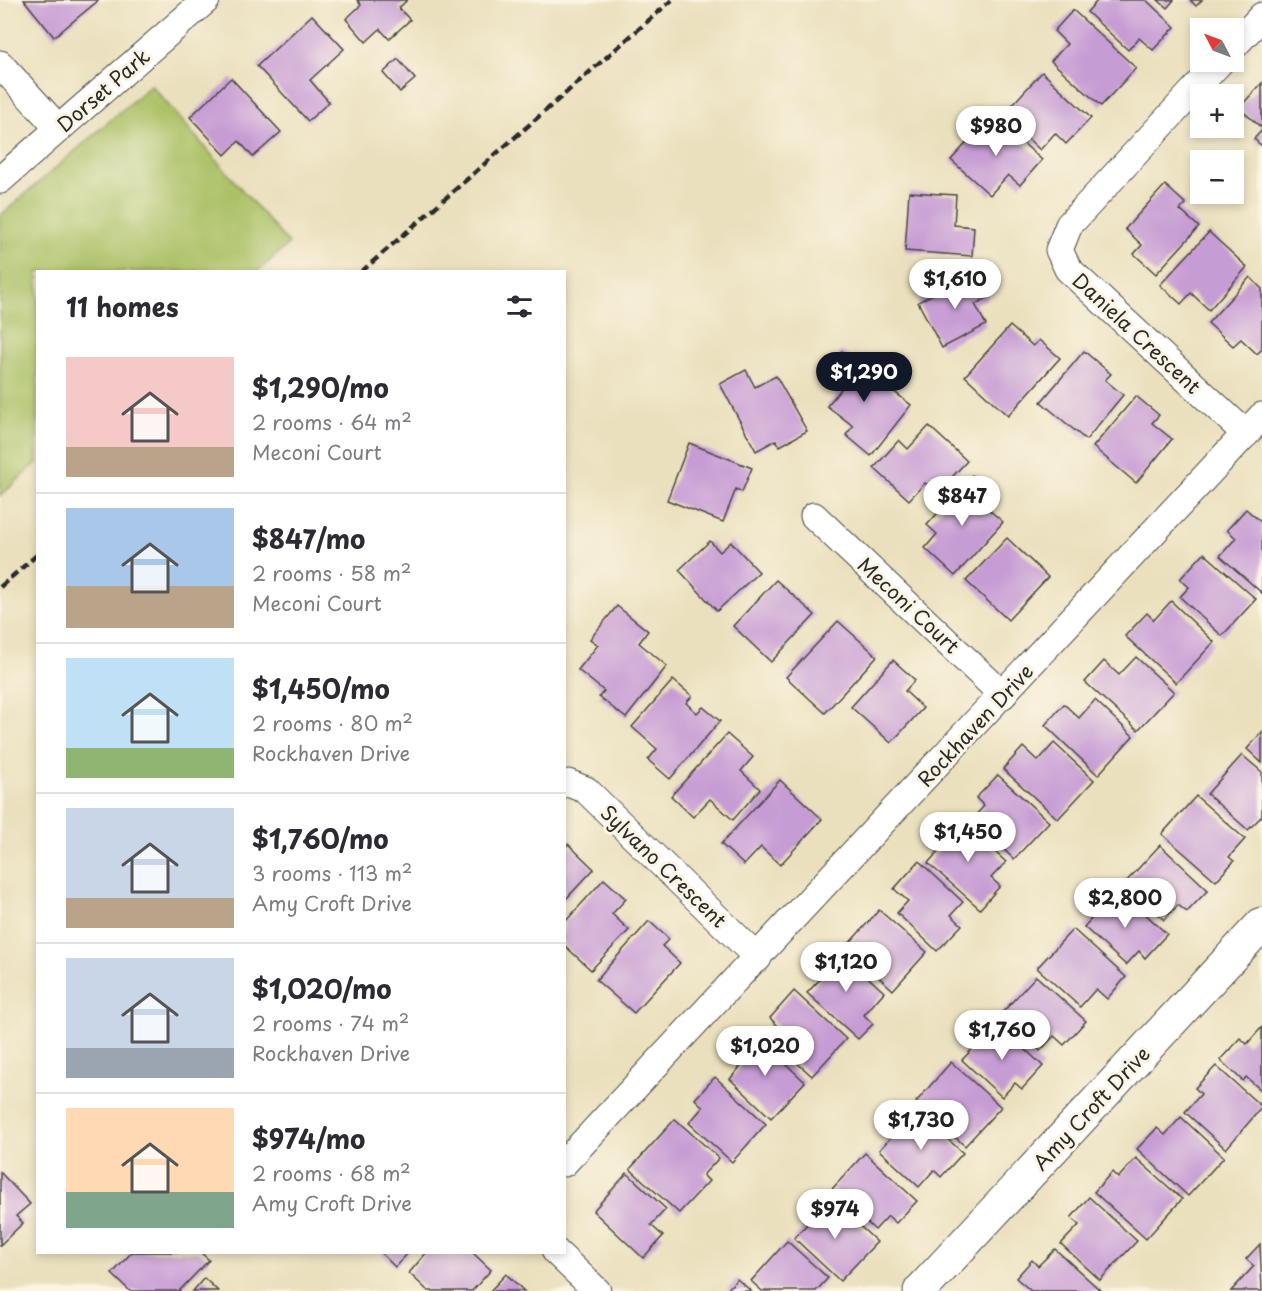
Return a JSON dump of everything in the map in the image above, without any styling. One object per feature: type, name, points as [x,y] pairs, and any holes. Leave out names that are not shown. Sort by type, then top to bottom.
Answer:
[{"type":"street","name":"Dorset Park","points":[[0,180],[206,0]]},
{"type":"street","points":[[1244,35],[1262,16]]},
{"type":"street","points":[[0,64],[58,128]]},
{"type":"street","name":"Daniela Crescent","points":[[1211,72],[1069,225],[1059,250],[1068,269],[1254,425]]},
{"type":"street","name":"Rockhaven Drive","points":[[566,1161],[1254,425]]},
{"type":"street","name":"Meconi Court","points":[[814,516],[1003,695]]},
{"type":"street","name":"Sylvano Crescent","points":[[566,784],[586,790],[758,958]]},
{"type":"street","name":"Amy Croft Drive","points":[[920,1291],[1262,924]]},
{"type":"street","points":[[558,1254],[597,1291]]},
{"type":"green space","points":[[151,85],[289,244],[259,270],[36,270],[36,464],[0,496],[0,216]]},
{"type":"building","points":[[24,0],[99,0],[54,37]]},
{"type":"building","points":[[357,0],[407,0],[399,8],[410,20],[389,39],[380,29],[366,42],[346,19],[361,5]]},
{"type":"building","points":[[1098,0],[1146,0],[1175,27],[1153,50],[1139,38],[1128,50],[1087,12]]},
{"type":"building","points":[[1158,0],[1174,0],[1167,8]]},
{"type":"building","points":[[1190,0],[1202,0],[1196,6]]},
{"type":"building","points":[[1073,10],[1136,68],[1101,106],[1051,61],[1067,44],[1054,31]]},
{"type":"building","points":[[312,15],[344,49],[310,80],[329,102],[308,121],[257,66]]},
{"type":"building","points":[[398,59],[415,79],[400,92],[383,73]]},
{"type":"building","points":[[1042,72],[1091,118],[1066,144],[1055,133],[1040,150],[1003,115]]},
{"type":"building","points":[[231,78],[281,132],[253,157],[239,141],[225,155],[190,117]]},
{"type":"building","points":[[1262,83],[1262,128],[1244,112],[1244,103]]},
{"type":"building","points":[[992,115],[1042,160],[1020,185],[1008,175],[990,195],[951,160]]},
{"type":"building","points":[[1262,130],[1262,146],[1254,139]]},
{"type":"building","points":[[1165,185],[1186,204],[1180,210],[1199,227],[1156,274],[1134,254],[1142,245],[1125,229]]},
{"type":"building","points":[[909,192],[956,195],[954,225],[974,227],[972,256],[905,251]]},
{"type":"building","points":[[1209,232],[1247,267],[1209,310],[1191,293],[1181,304],[1160,285]]},
{"type":"building","points":[[975,272],[988,298],[975,304],[986,325],[942,348],[918,302]]},
{"type":"building","points":[[1250,277],[1262,289],[1262,349],[1257,354],[1241,339],[1233,346],[1208,323]]},
{"type":"building","points":[[1010,326],[1033,346],[1039,340],[1060,358],[1008,416],[965,376]]},
{"type":"building","points":[[842,351],[911,405],[871,456],[846,435],[853,426],[827,406],[841,389],[823,374]]},
{"type":"building","points":[[1084,351],[1111,374],[1105,380],[1123,395],[1086,440],[1041,402]]},
{"type":"building","points":[[746,370],[755,387],[776,376],[807,431],[780,446],[776,440],[756,451],[720,384]]},
{"type":"building","points":[[1136,396],[1159,415],[1152,423],[1172,439],[1136,483],[1093,447]]},
{"type":"building","points":[[929,426],[967,461],[937,493],[925,483],[909,500],[874,468],[899,440],[908,449]]},
{"type":"building","points":[[689,443],[752,468],[742,492],[736,489],[723,522],[667,500]]},
{"type":"building","points":[[972,475],[990,491],[980,502],[1003,522],[955,576],[925,548],[937,534],[927,525]]},
{"type":"building","points":[[1246,509],[1262,523],[1262,593],[1220,556],[1236,538],[1227,530]]},
{"type":"building","points":[[1007,538],[1048,577],[1008,620],[966,581]]},
{"type":"building","points":[[710,541],[720,552],[731,542],[759,572],[717,611],[679,570]]},
{"type":"building","points":[[1204,553],[1256,599],[1222,636],[1180,597],[1189,587],[1180,579]]},
{"type":"building","points":[[776,580],[815,615],[771,662],[733,626]]},
{"type":"building","points":[[1171,601],[1214,642],[1176,683],[1125,636],[1147,613],[1154,620]]},
{"type":"building","points":[[617,606],[648,631],[639,643],[667,666],[626,718],[599,697],[604,691],[578,670],[598,645],[590,639]]},
{"type":"building","points":[[838,621],[877,656],[825,713],[786,677]]},
{"type":"building","points":[[1136,657],[1174,692],[1138,730],[1085,682],[1104,661],[1119,675]]},
{"type":"building","points":[[893,660],[915,680],[905,691],[923,708],[891,743],[851,707]]},
{"type":"building","points":[[673,680],[692,696],[686,703],[697,713],[703,707],[720,721],[670,779],[648,760],[657,749],[632,727]]},
{"type":"building","points":[[1095,700],[1133,736],[1098,775],[1045,725],[1064,704],[1079,718]]},
{"type":"building","points":[[1262,732],[1262,763],[1247,749]]},
{"type":"building","points":[[727,734],[753,757],[741,771],[760,789],[733,820],[710,799],[693,817],[671,796]]},
{"type":"building","points":[[1054,743],[1094,780],[1058,819],[1003,769],[1023,747],[1038,761]]},
{"type":"building","points":[[1242,755],[1262,772],[1262,816],[1248,830],[1207,794]]},
{"type":"building","points":[[998,775],[1049,822],[1014,859],[971,820],[984,806],[976,798]]},
{"type":"building","points":[[780,780],[822,819],[780,865],[761,847],[744,865],[721,844]]},
{"type":"building","points":[[1196,796],[1245,839],[1229,857],[1234,861],[1216,881],[1162,834]]},
{"type":"building","points":[[958,818],[1006,862],[991,878],[1000,886],[980,909],[928,863],[945,844],[938,838]]},
{"type":"building","points":[[568,844],[594,869],[566,899],[566,846]]},
{"type":"building","points":[[1160,845],[1208,890],[1187,912],[1178,905],[1164,920],[1125,883]]},
{"type":"building","points":[[919,861],[963,902],[951,915],[962,925],[937,951],[897,913],[908,901],[894,889]]},
{"type":"building","points":[[604,879],[626,899],[612,914],[629,930],[591,970],[566,947],[566,921]]},
{"type":"building","points":[[1118,889],[1167,934],[1145,958],[1139,951],[1126,965],[1084,927]]},
{"type":"building","points":[[879,910],[927,952],[893,990],[846,947]]},
{"type":"building","points":[[649,921],[669,939],[662,946],[680,963],[634,1013],[596,980]]},
{"type":"building","points":[[1073,929],[1126,977],[1107,999],[1096,989],[1080,1007],[1037,968]]},
{"type":"building","points":[[836,948],[884,992],[864,1015],[873,1024],[858,1039],[807,993],[824,975],[817,969]]},
{"type":"building","points":[[1036,976],[1086,1021],[1064,1045],[1054,1036],[1040,1051],[1000,1015]]},
{"type":"building","points":[[794,991],[846,1039],[812,1076],[768,1037],[778,1026],[770,1018]]},
{"type":"building","points":[[997,1023],[1043,1066],[1022,1089],[1015,1083],[1002,1097],[962,1060]]},
{"type":"building","points":[[1262,1027],[1262,1091],[1246,1077],[1243,1081],[1220,1060],[1240,1038],[1247,1044]]},
{"type":"building","points":[[755,1035],[805,1082],[771,1118],[730,1079],[741,1066],[733,1058]]},
{"type":"building","points":[[951,1062],[1001,1107],[965,1146],[916,1102]]},
{"type":"building","points":[[1216,1066],[1262,1107],[1226,1149],[1185,1112],[1201,1094],[1195,1088]]},
{"type":"building","points":[[715,1077],[766,1124],[732,1162],[689,1123],[703,1107],[695,1099]]},
{"type":"building","points":[[919,1113],[963,1153],[941,1177],[934,1170],[919,1187],[879,1150],[895,1133],[898,1136]]},
{"type":"building","points":[[1181,1117],[1224,1157],[1188,1196],[1137,1149],[1157,1128],[1165,1135]]},
{"type":"building","points":[[675,1119],[719,1158],[703,1175],[709,1181],[679,1213],[630,1169]]},
{"type":"building","points":[[865,1153],[917,1201],[896,1223],[888,1216],[875,1230],[832,1189]]},
{"type":"building","points":[[1136,1158],[1182,1199],[1146,1239],[1094,1192],[1112,1172],[1118,1178]]},
{"type":"building","points":[[0,1172],[30,1204],[16,1216],[23,1223],[0,1245]]},
{"type":"building","points":[[627,1173],[666,1209],[651,1225],[663,1236],[643,1258],[593,1211]]},
{"type":"building","points":[[1089,1197],[1137,1241],[1100,1280],[1061,1244],[1079,1225],[1071,1218]]},
{"type":"building","points":[[831,1199],[877,1242],[840,1281],[794,1238]]},
{"type":"building","points":[[787,1241],[828,1278],[816,1291],[762,1291],[751,1281]]},
{"type":"building","points":[[1260,1244],[1262,1291],[1231,1291],[1254,1266],[1246,1259]]},
{"type":"building","points":[[1055,1249],[1101,1291],[1031,1291],[1016,1278],[1032,1260],[1038,1266]]},
{"type":"building","points":[[130,1254],[202,1254],[209,1260],[179,1291],[130,1291],[112,1274]]},
{"type":"building","points":[[382,1254],[407,1254],[395,1267]]},
{"type":"building","points":[[425,1254],[474,1254],[491,1270],[472,1291],[428,1291],[409,1273]]},
{"type":"building","points":[[506,1274],[524,1291],[490,1291]]},
{"type":"building","points":[[204,1278],[218,1291],[193,1291]]},
{"type":"building","points":[[737,1279],[751,1291],[726,1291]]},
{"type":"railway","points":[[363,270],[672,0]]},
{"type":"railway","points":[[0,587],[36,556]]}]
